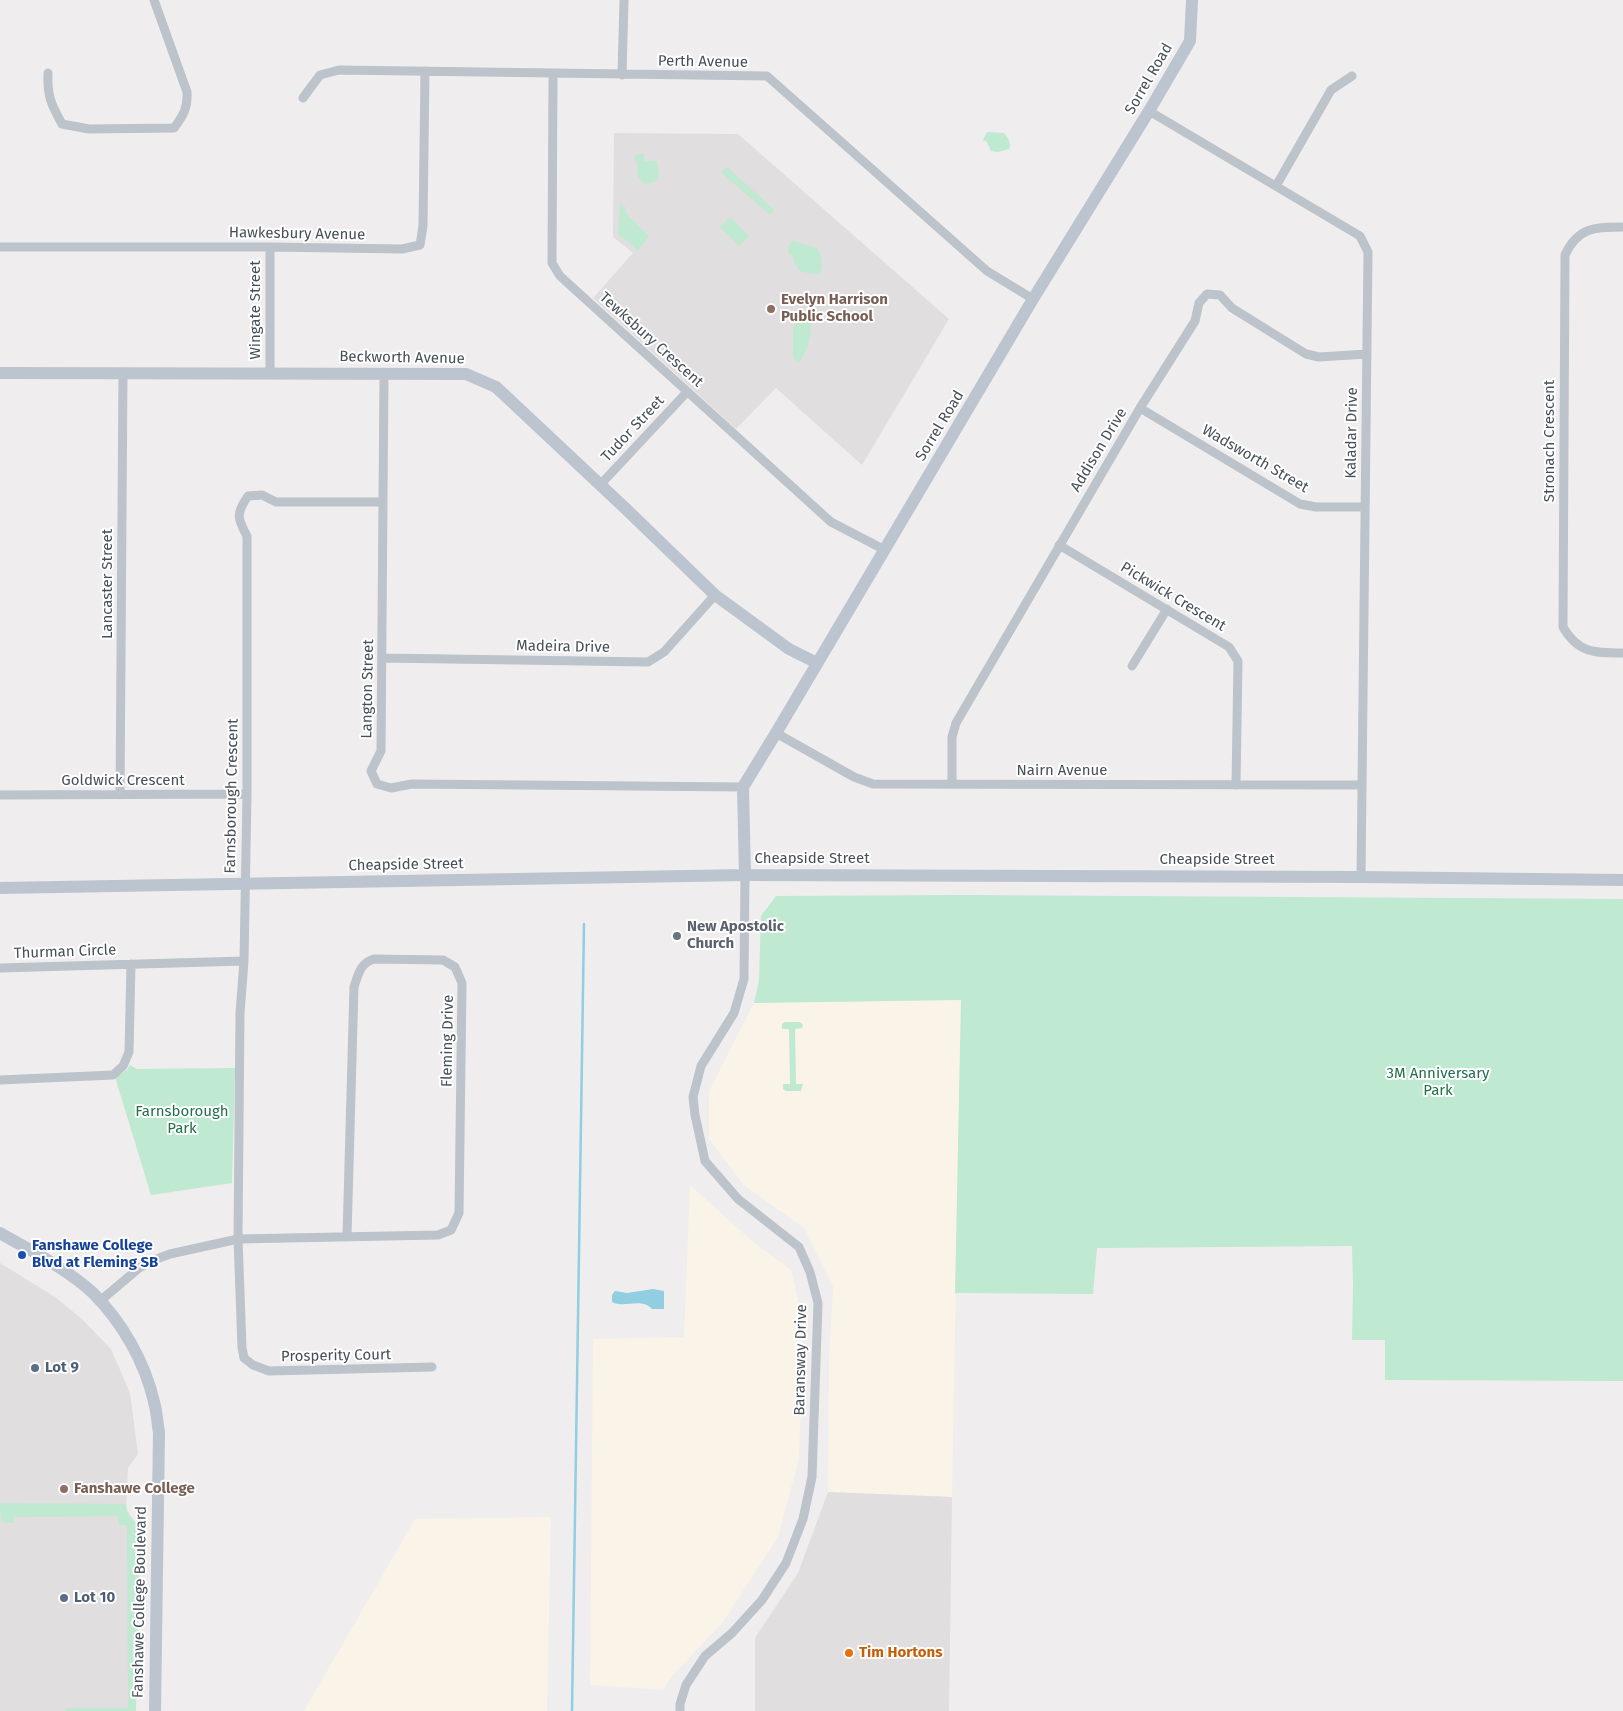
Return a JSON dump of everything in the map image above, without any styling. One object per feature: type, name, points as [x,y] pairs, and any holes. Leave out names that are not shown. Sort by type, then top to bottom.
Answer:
[{"type":"street","points":[[48,74],[47,90],[51,104],[62,124],[90,128],[174,128],[184,114],[188,103],[188,92],[154,0]]},
{"type":"street","points":[[622,75],[624,0]]},
{"type":"street","name":"Sorrel Road","points":[[743,786],[1033,299],[1190,41],[1192,0]]},
{"type":"street","name":"Perth Avenue","points":[[304,98],[320,75],[339,70],[767,76],[987,271],[1033,299]]},
{"type":"street","name":"Hawkesbury Avenue","points":[[0,247],[270,247],[402,250],[420,245],[423,226],[425,71]]},
{"type":"street","name":"Tewksbury Crescent","points":[[553,73],[552,263],[560,276],[831,522],[885,550]]},
{"type":"street","points":[[1276,186],[1331,90],[1352,76]]},
{"type":"street","name":"Kaladar Drive","points":[[1149,111],[1360,236],[1368,252],[1361,877]]},
{"type":"street","name":"Stronach Crescent","points":[[1623,227],[1598,227],[1583,233],[1571,242],[1565,255],[1563,617],[1563,626],[1570,639],[1586,650],[1604,654],[1623,653]]},
{"type":"street","name":"Wingate Street","points":[[270,247],[270,373]]},
{"type":"street","name":"Addison Drive","points":[[952,784],[952,737],[956,723],[1140,408],[1195,321],[1199,303],[1207,294],[1220,295],[1232,308],[1306,354],[1319,356],[1366,354]]},
{"type":"street","name":"Beckworth Avenue","points":[[0,372],[466,374],[496,387],[715,595],[789,649],[817,663]]},
{"type":"street","name":"Lancaster Street","points":[[120,795],[123,373]]},
{"type":"street","name":"Langton Street","points":[[384,373],[381,751],[371,771],[377,784],[391,788],[412,784],[743,786]]},
{"type":"street","name":"Tudor Street","points":[[600,485],[687,392]]},
{"type":"street","name":"Wadsworth Street","points":[[1140,408],[1300,504],[1316,507],[1365,507]]},
{"type":"street","name":"Farnsborough Crescent","points":[[238,1239],[240,1013],[244,961],[247,794],[247,536],[239,522],[239,509],[248,496],[262,495],[276,502],[383,502]]},
{"type":"street","name":"Pickwick Crescent","points":[[1059,545],[1229,647],[1238,661],[1236,785]]},
{"type":"street","name":"Madeira Drive","points":[[383,658],[648,662],[664,652],[715,595]]},
{"type":"street","points":[[1132,666],[1167,609]]},
{"type":"street","name":"Nairn Avenue","points":[[776,733],[854,777],[873,784],[1361,785]]},
{"type":"street","points":[[743,786],[745,875]]},
{"type":"street","name":"Goldwick Crescent","points":[[0,795],[247,794]]},
{"type":"street","name":"Cheapside Street","points":[[0,888],[745,875],[1361,877],[1623,880]]},
{"type":"street","name":"Baransway Drive","points":[[680,1711],[680,1704],[686,1685],[705,1656],[732,1633],[762,1600],[786,1563],[804,1519],[812,1477],[818,1303],[810,1272],[799,1247],[738,1199],[705,1161],[695,1115],[693,1097],[701,1066],[734,1013],[744,979],[745,875]]},
{"type":"street","name":"Fleming Drive","points":[[100,1302],[139,1268],[154,1260],[170,1254],[238,1239],[438,1235],[451,1230],[459,1212],[462,983],[455,966],[442,960],[374,959],[367,961],[360,970],[354,987],[348,1236]]},
{"type":"street","name":"Thurman Circle","points":[[0,968],[244,961]]},
{"type":"street","name":"Thurman Circle","points":[[0,1080],[25,1077],[113,1074],[123,1066],[129,1052],[131,964]]},
{"type":"street","name":"Fanshawe College Boulevard","points":[[0,1233],[67,1273],[93,1293],[113,1314],[143,1369],[154,1402],[158,1440],[154,1711]]},
{"type":"street","name":"Prosperity Court","points":[[238,1239],[242,1347],[244,1358],[253,1365],[269,1371],[432,1367]]},
{"type":"shaded area","name":"Evelyn Harrison Public School","points":[[614,133],[738,134],[949,319],[862,465],[776,388],[736,429],[593,298],[633,253],[613,237]]},
{"type":"shaded area","points":[[961,999],[952,1497],[828,1492],[829,1360],[833,1287],[805,1229],[744,1185],[709,1139],[709,1091],[754,1003]]},
{"type":"shaded area","points":[[690,1185],[753,1242],[791,1270],[804,1324],[799,1458],[778,1537],[723,1622],[671,1677],[663,1690],[590,1685],[593,1339],[684,1337]]},
{"type":"shaded area","name":"Fanshawe College","points":[[0,1263],[55,1297],[82,1319],[111,1349],[130,1393],[138,1454],[128,1468],[126,1509],[135,1522],[131,1711],[0,1711]]},
{"type":"shaded area","points":[[828,1492],[952,1497],[949,1711],[755,1711],[755,1638],[798,1573]]},
{"type":"shaded area","points":[[551,1517],[547,1711],[304,1711],[415,1519]]},
{"type":"green space","points":[[987,132],[1004,133],[1010,143],[1009,149],[998,152],[991,151],[987,142],[983,140]]},
{"type":"green space","points":[[644,153],[644,161],[657,161],[659,177],[654,182],[645,184],[637,176],[638,167],[634,156]]},
{"type":"green space","points":[[727,167],[774,210],[770,215],[721,172]]},
{"type":"green space","points":[[620,203],[626,208],[625,212],[649,236],[638,250],[618,234]]},
{"type":"green space","points":[[730,217],[749,236],[739,246],[720,227]]},
{"type":"green space","points":[[792,241],[817,248],[822,261],[819,274],[804,272],[798,269],[792,255],[789,255],[788,247]]},
{"type":"green space","points":[[798,323],[811,324],[811,329],[806,350],[798,363],[793,357],[793,327]]},
{"type":"green space","name":"3M Anniversary Park","points":[[963,895],[1623,899],[1623,1381],[1385,1380],[1385,1340],[1352,1340],[1352,1246],[1097,1248],[1093,1294],[955,1293],[961,1000],[754,1003],[759,981],[761,916],[776,896]]},
{"type":"green space","points":[[785,1022],[800,1022],[803,1025],[802,1028],[795,1029],[796,1084],[803,1084],[801,1091],[786,1091],[783,1089],[783,1084],[790,1084],[789,1029],[782,1029],[782,1024]]},
{"type":"green space","name":"Farnsborough Park","points":[[130,1065],[137,1069],[235,1068],[232,1183],[151,1195],[115,1077],[127,1070]]},
{"type":"green space","points":[[0,1503],[126,1504],[128,1515],[137,1524],[140,1524],[136,1711],[65,1711],[66,1708],[128,1708],[127,1525],[119,1525],[118,1516],[14,1517],[14,1523],[1,1522]]},
{"type":"water","points":[[653,1289],[664,1291],[664,1309],[652,1309],[637,1303],[617,1304],[612,1302],[612,1295],[615,1291],[627,1293]]},
{"type":"waterway","points":[[572,1711],[584,924]]},
{"type":"place","name":"Evelyn Harrison Public School","points":[[771,309]]},
{"type":"place","name":"New Apostolic Church","points":[[677,936]]},
{"type":"place","name":"Fanshawe College Blvd at Fleming SB","points":[[22,1255]]},
{"type":"place","name":"Lot 9","points":[[35,1368]]},
{"type":"place","name":"Fanshawe College","points":[[64,1489]]},
{"type":"place","name":"Lot 10","points":[[64,1598]]},
{"type":"place","name":"Tim Hortons","points":[[849,1653]]}]
